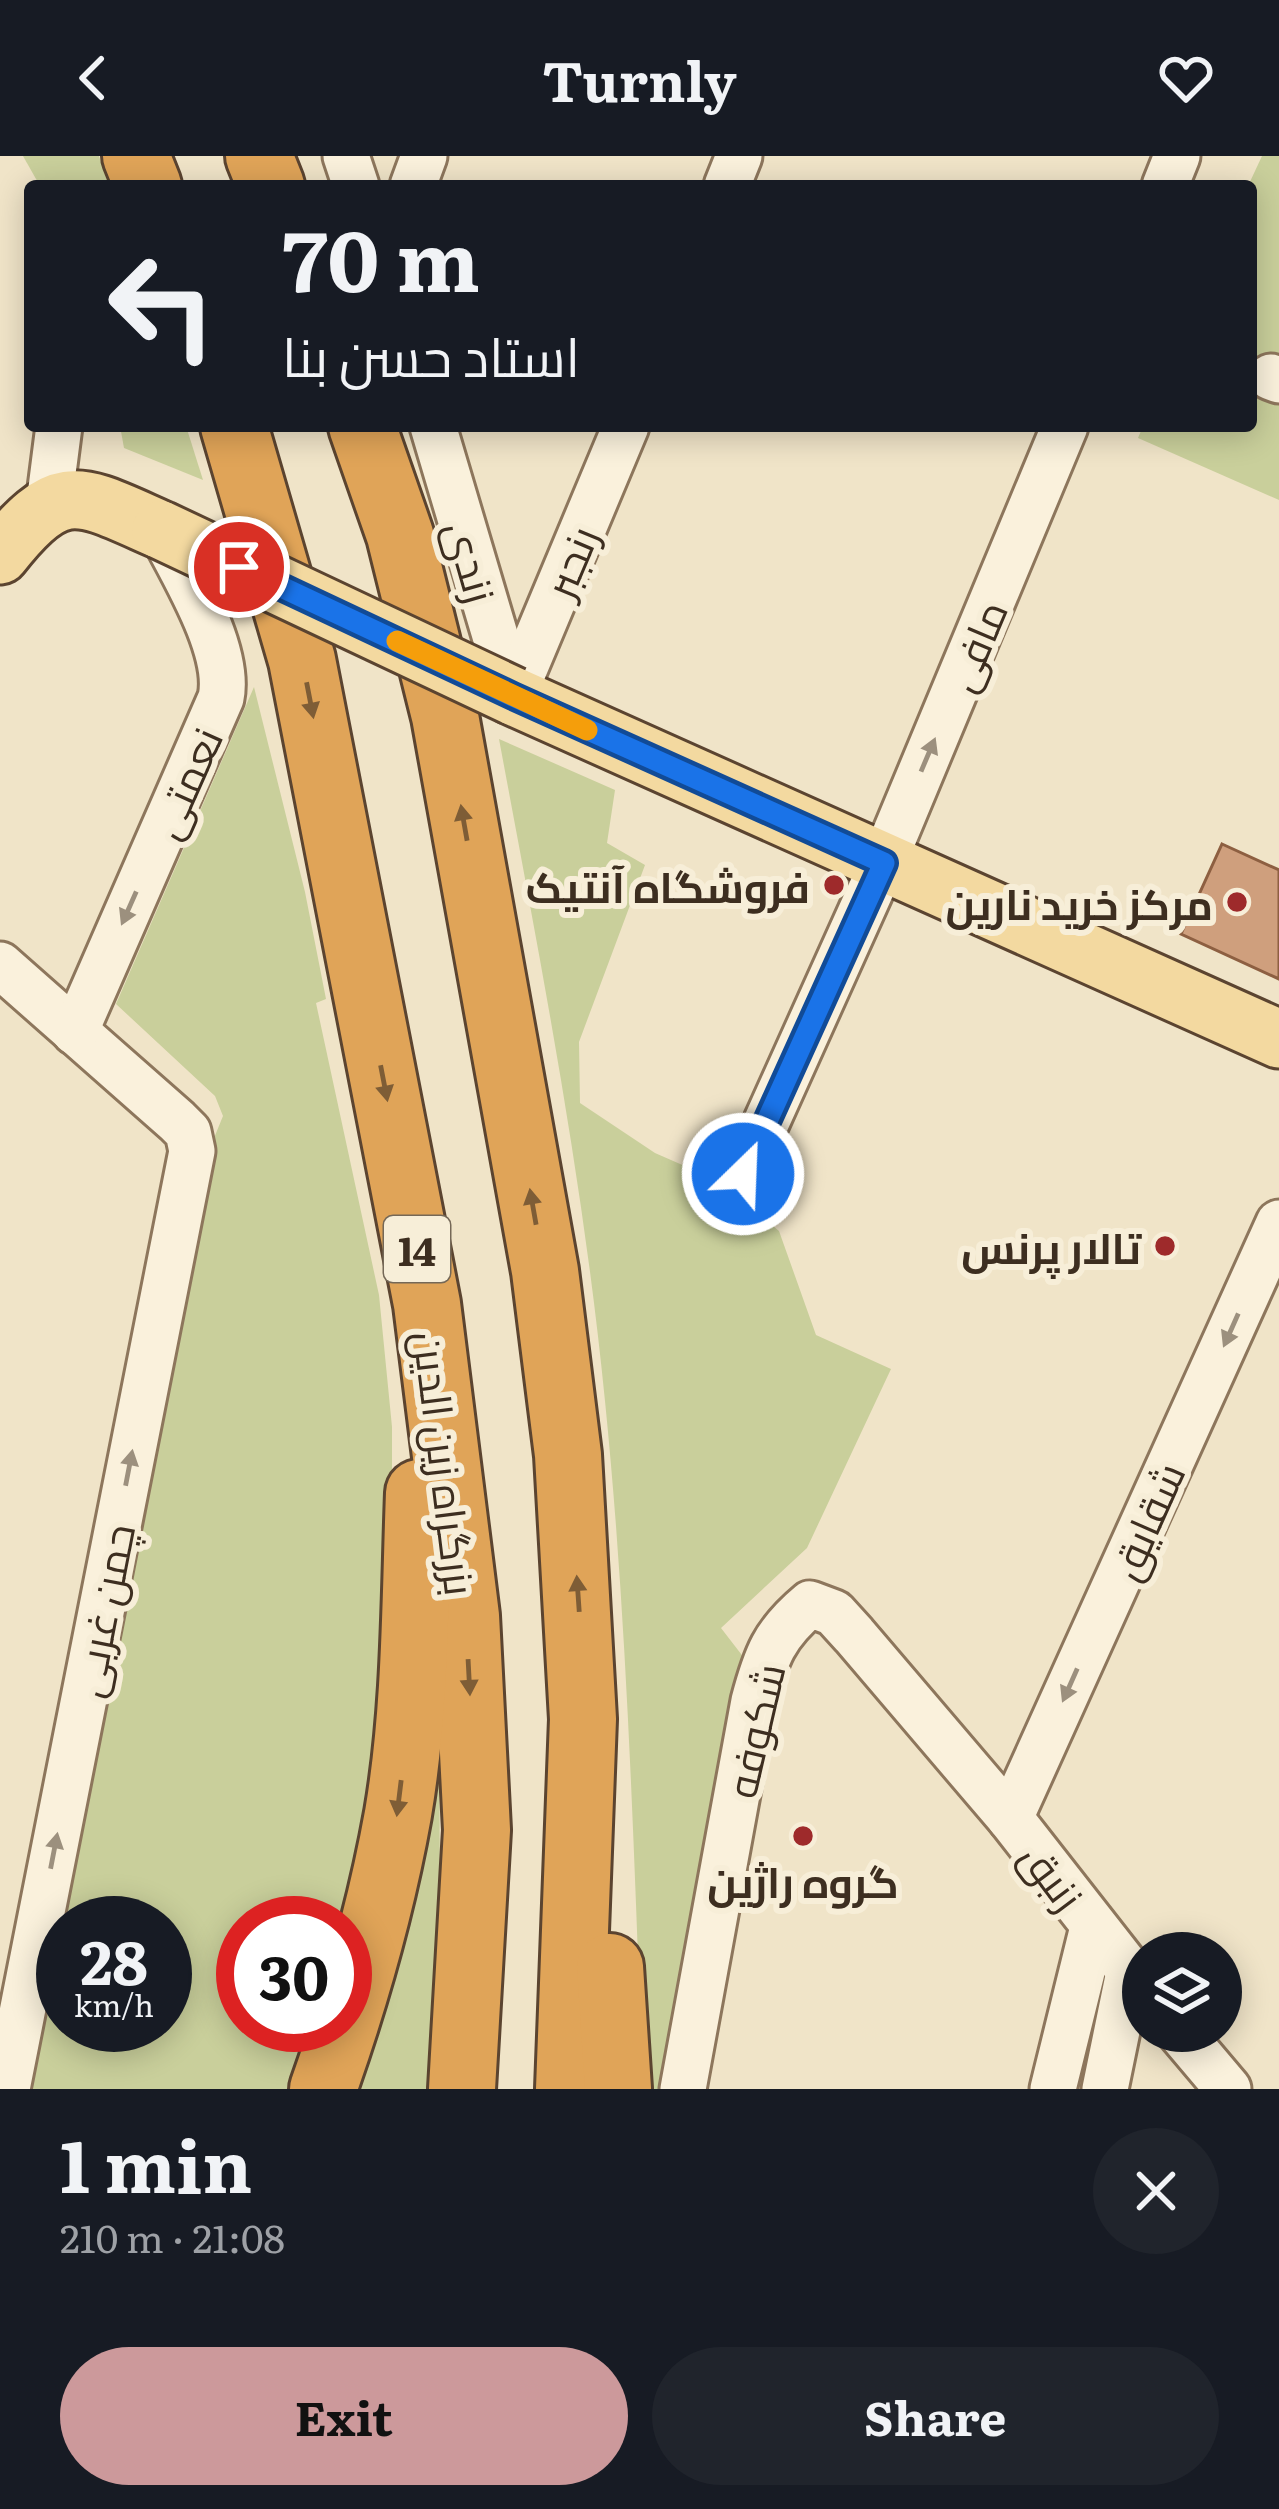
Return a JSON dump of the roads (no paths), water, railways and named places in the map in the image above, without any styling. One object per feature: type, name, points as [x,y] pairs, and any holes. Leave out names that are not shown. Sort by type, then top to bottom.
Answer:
[{"type":"highway","name":"بزرگراه زین الدین","points":[[236,432],[302,660],[427,1304],[466,1616],[477,1830],[462,2089]]},
{"type":"highway","points":[[364,432],[400,535],[445,716],[545,1271],[568,1455],[583,1719],[612,1985],[618,2089]]},
{"type":"highway","points":[[323,2089],[362,1980],[398,1810],[411,1680],[427,1304]]},
{"type":"highway","points":[[568,2089],[583,1719]]},
{"type":"main road","points":[[0,555],[31,516],[49,504],[68,499],[95,501],[513,696],[1279,1039]]},
{"type":"street","points":[[49,504],[57,432]]},
{"type":"street","name":"زندی","points":[[435,432],[513,696]]},
{"type":"street","name":"رنجبر","points":[[513,696],[623,432]]},
{"type":"street","name":"مافی","points":[[743,1174],[884,863],[1063,432]]},
{"type":"street","name":"نعمتی","points":[[75,1032],[224,682],[204,619],[161,530]]},
{"type":"street","points":[[0,965],[75,1032]]},
{"type":"street","name":"چمن غربی","points":[[7,2089],[192,1151],[188,1132],[75,1032]]},
{"type":"street","name":"شقایق","points":[[1010,1818],[1279,1223]]},
{"type":"street","name":"شکوفه","points":[[683,2089],[754,1701],[767,1653],[788,1622],[810,1604],[834,1613],[1010,1818]]},
{"type":"street","name":"زنبق","points":[[1010,1818],[1122,1963]]},
{"type":"street","points":[[1053,2089],[1093,1928]]},
{"type":"street","points":[[1105,2089],[1122,2029]]},
{"type":"street","points":[[1197,2052],[1228,2089]]},
{"type":"place","name":"فروشگاه آنتیک","points":[[834,885]]},
{"type":"place","name":"مرکز خرید نارین","points":[[1237,902]]},
{"type":"place","name":"تالار پرنس","points":[[1165,1246]]},
{"type":"place","name":"گروه راژین","points":[[803,1836]]}]
